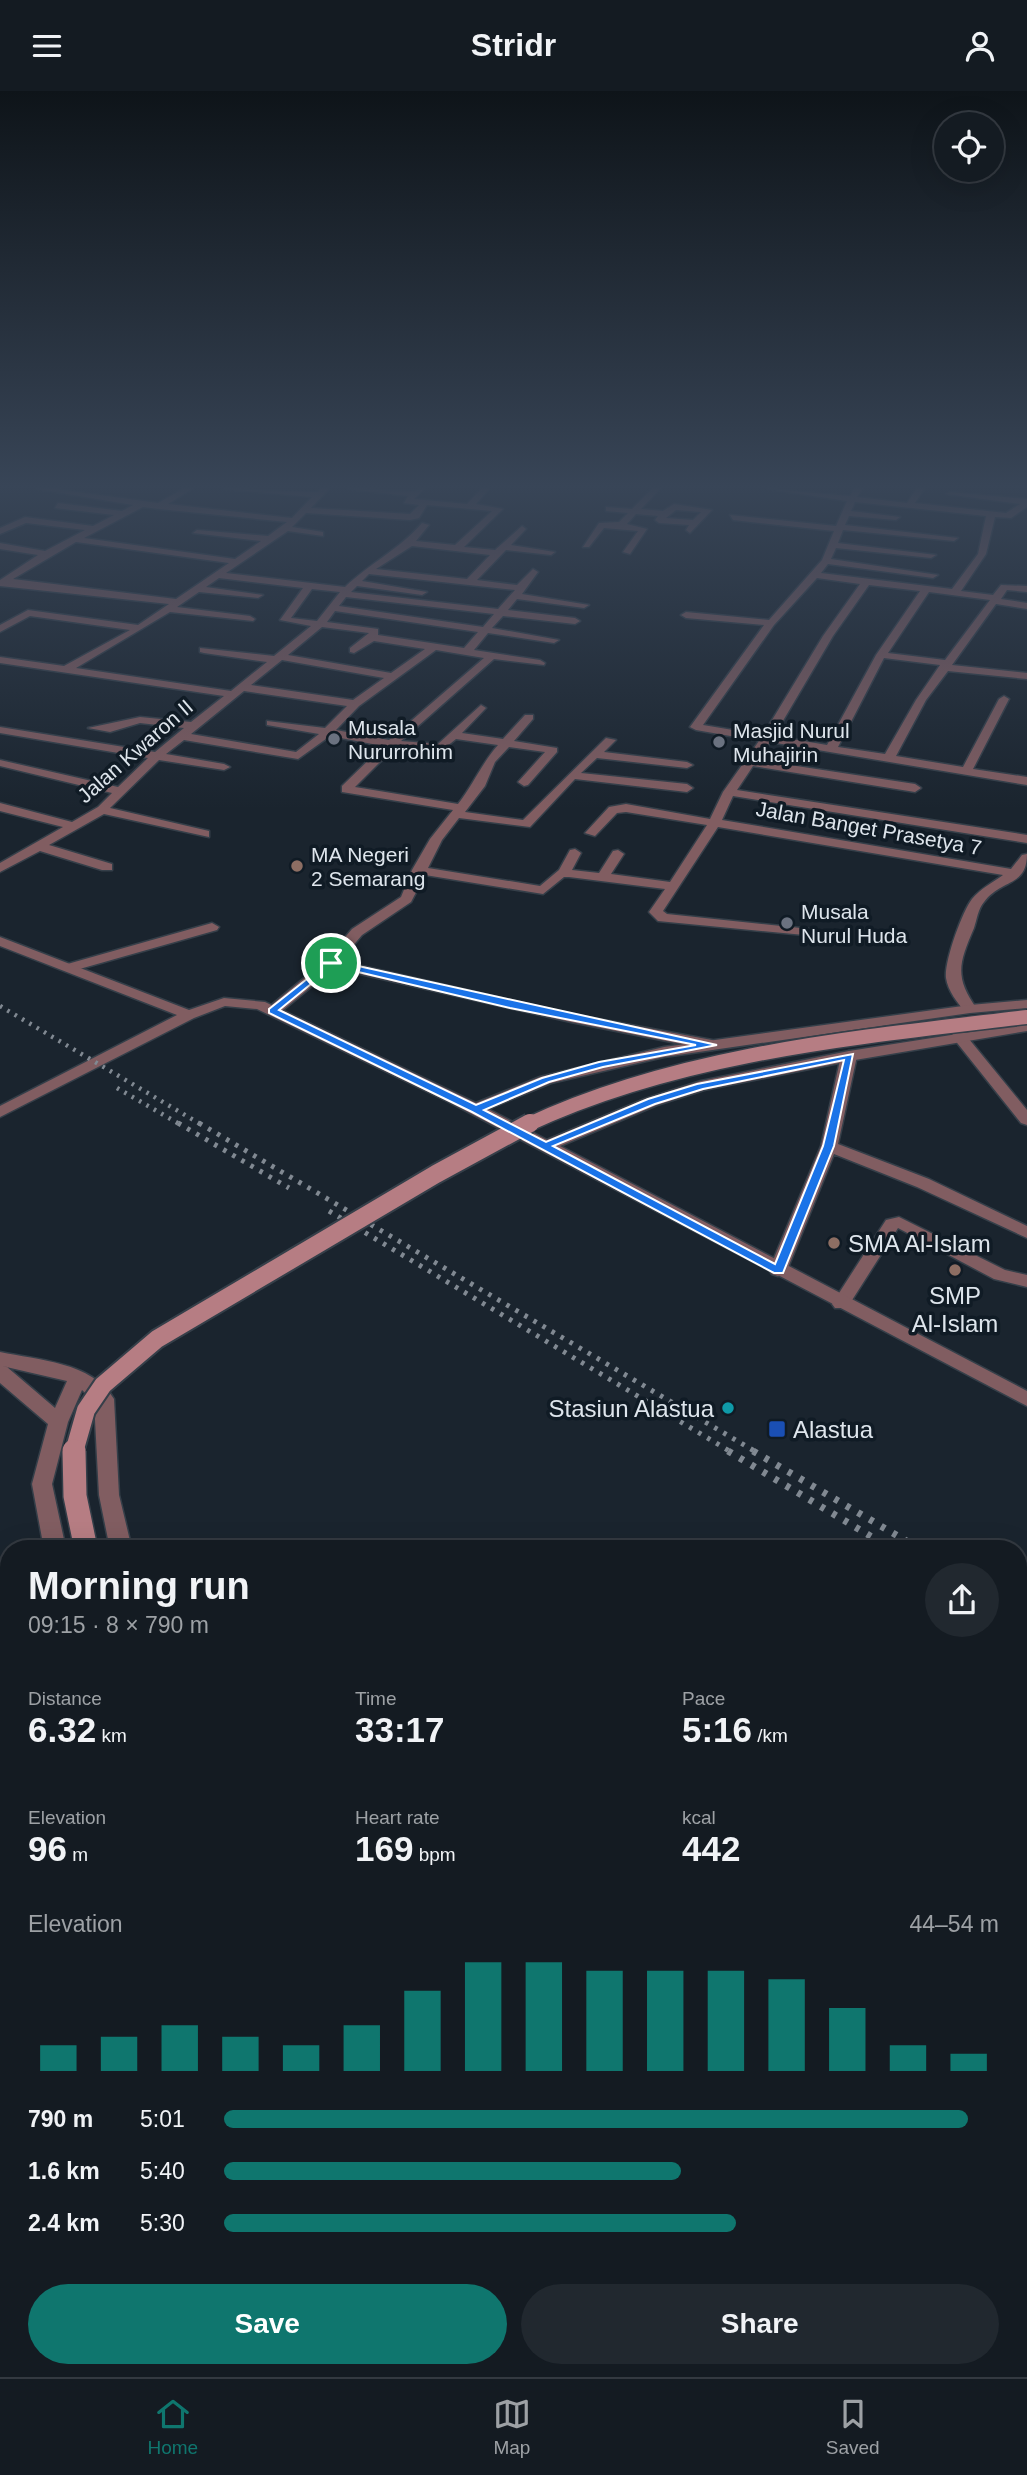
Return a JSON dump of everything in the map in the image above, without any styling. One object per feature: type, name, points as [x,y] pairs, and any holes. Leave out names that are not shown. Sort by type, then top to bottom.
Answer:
[{"type":"main road","points":[[84,1540],[71,1474],[76,1436],[87,1408],[113,1377],[166,1331],[317,1247],[439,1173],[548,1115],[600,1092],[647,1078],[761,1055],[1027,1017]]},
{"type":"street","points":[[122,596],[178,602]]},
{"type":"street","points":[[67,669],[140,628],[187,596]]},
{"type":"street","points":[[302,596],[284,619],[372,631],[373,637]]},
{"type":"street","name":"Jalan Kwaron II","points":[[0,868],[102,810],[122,792],[137,773],[180,736],[320,624],[342,596]]},
{"type":"street","points":[[390,596],[499,613],[575,621]]},
{"type":"street","points":[[467,651],[514,596]]},
{"type":"street","points":[[520,596],[584,605]]},
{"type":"street","points":[[796,596],[771,623],[696,727],[890,756],[1027,781]]},
{"type":"street","points":[[649,928],[658,916],[656,912],[672,885],[715,821],[729,792],[857,596]]},
{"type":"street","points":[[832,747],[881,655],[922,596]]},
{"type":"street","points":[[974,596],[1027,606]]},
{"type":"street","points":[[890,756],[921,700],[999,596]]},
{"type":"street","points":[[332,608],[554,640]]},
{"type":"street","points":[[168,609],[250,619]]},
{"type":"street","points":[[1,629],[27,613],[140,628]]},
{"type":"street","points":[[686,615],[771,623]]},
{"type":"street","points":[[354,650],[373,637],[540,663]]},
{"type":"street","points":[[180,736],[298,756],[328,732],[355,704],[435,646]]},
{"type":"street","points":[[204,650],[394,677]]},
{"type":"street","points":[[493,655],[391,744],[346,789],[526,824],[572,775],[610,740]]},
{"type":"street","points":[[881,655],[1027,676]]},
{"type":"street","points":[[0,660],[355,704]]},
{"type":"street","points":[[967,770],[1004,699]]},
{"type":"street","points":[[271,723],[391,744],[441,748],[457,736],[481,708]]},
{"type":"street","points":[[273,1011],[331,963],[357,932],[406,899],[418,870],[458,811],[479,786],[490,761],[529,717]]},
{"type":"street","points":[[94,728],[110,729],[127,721],[140,720],[193,726]]},
{"type":"street","points":[[0,730],[224,767]]},
{"type":"street","points":[[457,736],[553,750],[524,782]]},
{"type":"street","points":[[594,754],[687,765]]},
{"type":"street","points":[[749,762],[915,788],[922,793],[912,818]]},
{"type":"street","points":[[0,763],[122,792]]},
{"type":"street","points":[[915,788],[928,763]]},
{"type":"street","points":[[572,775],[687,788]]},
{"type":"street","points":[[729,792],[912,818],[1027,839]]},
{"type":"street","points":[[0,807],[72,826]]},
{"type":"street","name":"Jalan Banget Prasetya 7","points":[[591,833],[613,810],[618,809],[715,821],[1017,874]]},
{"type":"street","points":[[102,810],[205,834]]},
{"type":"street","points":[[38,846],[107,867]]},
{"type":"street","points":[[418,870],[542,890],[564,873],[575,853]]},
{"type":"street","points":[[603,877],[618,854]]},
{"type":"street","points":[[970,1009],[960,998],[952,980],[957,947],[978,900],[1017,874],[1027,858]]},
{"type":"street","points":[[564,873],[672,885]]},
{"type":"street","points":[[658,916],[810,933]]},
{"type":"street","points":[[69,968],[212,927]]},
{"type":"street","points":[[0,941],[189,1015]]},
{"type":"street","points":[[331,963],[544,1012],[712,1045]]},
{"type":"street","points":[[0,1112],[189,1015],[218,1004],[239,1001],[273,1011],[475,1109],[841,1304],[1027,1399]]},
{"type":"street","points":[[475,1109],[545,1080],[602,1064],[712,1045],[970,1009],[1027,1004]]},
{"type":"street","points":[[545,1146],[651,1102],[701,1086],[959,1036],[1027,1027]]},
{"type":"street","points":[[959,1036],[1027,1120]]},
{"type":"street","points":[[778,1270],[829,1146],[849,1056]]},
{"type":"street","points":[[829,1146],[923,1183],[1027,1233]]},
{"type":"street","points":[[841,1304],[892,1224],[899,1222],[1000,1275],[1027,1281]]},
{"type":"street","points":[[0,1359],[78,1378],[96,1387],[106,1405],[109,1495],[119,1540]]},
{"type":"street","points":[[0,1372],[58,1422]]},
{"type":"street","points":[[53,1540],[42,1485],[58,1422],[78,1378]]},
{"type":"railway","points":[[0,1006],[202,1125]]},
{"type":"railway","points":[[117,1088],[181,1125]]},
{"type":"railway","points":[[178,1123],[289,1188]]},
{"type":"railway","points":[[199,1123],[756,1452]]},
{"type":"railway","points":[[329,1211],[731,1452]]},
{"type":"railway","points":[[728,1451],[877,1540]]},
{"type":"railway","points":[[753,1451],[905,1540]]},
{"type":"place","name":"Musala Nururrohim","points":[[334,739]]},
{"type":"place","name":"Masjid Nurul Muhajirin","points":[[719,742]]},
{"type":"place","name":"MA Negeri 2 Semarang","points":[[297,866]]},
{"type":"place","name":"Musala Nurul Huda","points":[[787,923]]},
{"type":"place","name":"SMA Al-Islam","points":[[834,1243]]},
{"type":"place","name":"SMP Al-Islam","points":[[955,1270]]},
{"type":"place","name":"Stasiun Alastua","points":[[728,1408]]},
{"type":"place","name":"Alastua","points":[[777,1429]]},
{"type":"route","points":[[331,963],[273,1011],[475,1109],[778,1270],[829,1146],[849,1056],[701,1086],[651,1102],[545,1146],[475,1109],[545,1080],[602,1064],[712,1045],[449,992],[331,963]]}]
